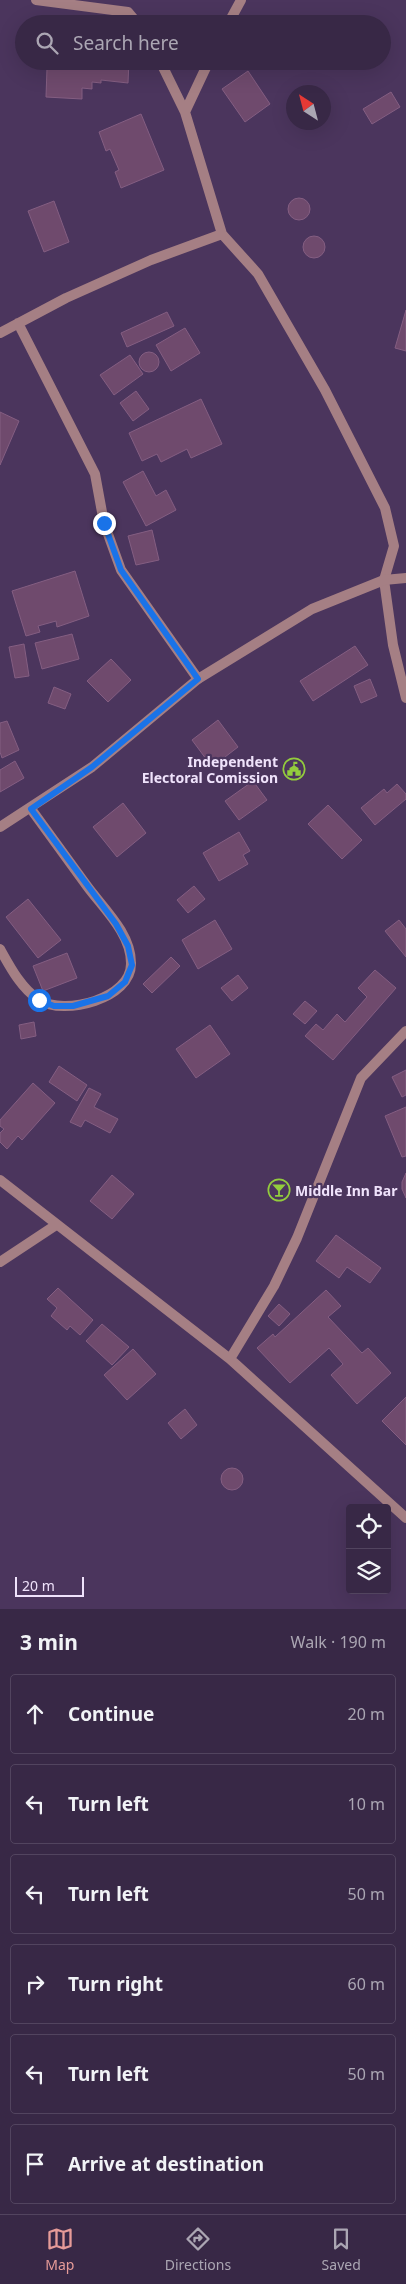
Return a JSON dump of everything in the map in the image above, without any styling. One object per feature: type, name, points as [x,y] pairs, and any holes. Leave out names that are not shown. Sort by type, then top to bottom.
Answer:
[{"type":"street","points":[[36,0],[128,12],[130,15]]},
{"type":"street","points":[[233,15],[241,0]]},
{"type":"street","points":[[164,70],[184,112],[222,234],[258,274],[325,390],[385,508],[394,546],[384,580],[393,645],[406,698]]},
{"type":"street","points":[[184,112],[205,70]]},
{"type":"street","points":[[0,333],[66,298],[142,264],[222,234]]},
{"type":"street","points":[[18,323],[95,474],[104,523],[121,570],[198,679]]},
{"type":"street","points":[[0,827],[31,809],[92,767],[198,679],[312,609],[384,580],[406,578]]},
{"type":"street","points":[[0,949],[14,974],[29,992],[39,1000],[54,1006],[73,1006],[108,996],[125,982],[132,965],[128,946],[116,924],[31,809]]},
{"type":"street","points":[[230,1359],[274,1286],[297,1238],[362,1078],[406,1031]]},
{"type":"street","points":[[0,1180],[230,1359],[406,1518]]},
{"type":"street","points":[[0,1262],[56,1225]]},
{"type":"building","points":[[47,70],[129,70],[128,83],[101,80],[101,83],[92,82],[92,89],[82,88],[82,99],[46,97]]},
{"type":"building","points":[[248,71],[270,104],[245,122],[222,89]]},
{"type":"building","points":[[391,92],[400,107],[372,124],[363,109]]},
{"type":"building","points":[[141,114],[164,170],[121,188],[115,172],[119,170],[110,149],[106,151],[99,132]]},
{"type":"building","points":[[299,198],[307,201],[310,209],[307,217],[299,220],[291,217],[288,209],[291,201]]},
{"type":"building","points":[[54,201],[69,242],[44,252],[28,211]]},
{"type":"building","points":[[314,236],[322,239],[325,247],[322,255],[314,258],[306,255],[303,247],[306,239]]},
{"type":"building","points":[[406,310],[406,351],[395,348]]},
{"type":"building","points":[[167,312],[174,326],[127,347],[121,333]]},
{"type":"building","points":[[185,328],[200,353],[171,371],[156,345]]},
{"type":"building","points":[[149,352],[156,355],[159,362],[156,369],[149,372],[142,369],[139,362],[142,355]]},
{"type":"building","points":[[130,355],[143,374],[114,395],[100,375]]},
{"type":"building","points":[[136,391],[149,409],[133,421],[120,403]]},
{"type":"building","points":[[201,399],[222,444],[191,458],[187,449],[161,462],[157,454],[142,461],[129,433]]},
{"type":"building","points":[[0,412],[19,421],[0,465]]},
{"type":"building","points":[[143,471],[156,496],[166,490],[176,510],[146,526],[123,482]]},
{"type":"building","points":[[152,530],[159,560],[136,565],[128,536]]},
{"type":"building","points":[[75,571],[89,616],[57,627],[56,621],[38,626],[40,632],[26,636],[12,591]]},
{"type":"building","points":[[72,634],[79,659],[42,669],[35,643]]},
{"type":"building","points":[[24,644],[29,676],[15,678],[9,647]]},
{"type":"building","points":[[355,646],[368,665],[313,701],[300,681]]},
{"type":"building","points":[[111,659],[131,680],[108,702],[87,681]]},
{"type":"building","points":[[370,679],[377,696],[361,703],[354,686]]},
{"type":"building","points":[[54,687],[71,694],[65,709],[48,703]]},
{"type":"building","points":[[218,720],[238,747],[212,767],[192,740]]},
{"type":"building","points":[[7,721],[19,750],[2,758],[0,752],[0,723]]},
{"type":"building","points":[[15,761],[24,778],[0,792],[0,770]]},
{"type":"building","points":[[253,781],[267,800],[239,820],[225,801]]},
{"type":"building","points":[[397,784],[406,794],[406,799],[375,825],[361,808],[384,789],[387,793]]},
{"type":"building","points":[[123,803],[146,833],[117,857],[93,827]]},
{"type":"building","points":[[328,805],[362,840],[342,859],[308,824]]},
{"type":"building","points":[[239,832],[250,851],[243,855],[248,864],[219,881],[203,853]]},
{"type":"building","points":[[194,886],[205,899],[188,913],[177,900]]},
{"type":"building","points":[[28,899],[61,940],[38,958],[6,917]]},
{"type":"building","points":[[215,920],[232,949],[198,969],[182,940]]},
{"type":"building","points":[[399,920],[406,929],[406,957],[385,931]]},
{"type":"building","points":[[67,953],[77,978],[43,991],[33,966]]},
{"type":"building","points":[[171,957],[180,966],[152,993],[143,984]]},
{"type":"building","points":[[375,970],[396,988],[333,1060],[305,1036],[316,1024],[323,1030],[337,1014],[345,1022],[367,997],[358,988]]},
{"type":"building","points":[[238,975],[248,988],[232,1001],[221,988]]},
{"type":"building","points":[[305,1001],[317,1011],[305,1024],[293,1014]]},
{"type":"building","points":[[34,1022],[36,1036],[21,1039],[19,1025]]},
{"type":"building","points":[[210,1025],[230,1054],[196,1078],[176,1049]]},
{"type":"building","points":[[59,1066],[87,1085],[77,1101],[49,1082]]},
{"type":"building","points":[[406,1070],[406,1095],[402,1097],[392,1077]]},
{"type":"building","points":[[33,1083],[55,1103],[22,1140],[18,1136],[7,1149],[0,1142],[0,1133],[4,1129],[0,1126],[0,1120]]},
{"type":"building","points":[[89,1088],[101,1094],[94,1107],[118,1119],[110,1133],[85,1120],[81,1127],[70,1122]]},
{"type":"building","points":[[406,1107],[406,1156],[402,1157],[385,1116]]},
{"type":"building","points":[[406,1173],[406,1198],[402,1189],[402,1182]]},
{"type":"building","points":[[112,1175],[134,1194],[112,1219],[90,1201]]},
{"type":"building","points":[[336,1235],[381,1268],[370,1283],[347,1267],[339,1278],[316,1261]]},
{"type":"building","points":[[58,1288],[93,1320],[80,1335],[70,1326],[67,1330],[51,1316],[57,1308],[47,1299]]},
{"type":"building","points":[[326,1290],[341,1306],[328,1317],[362,1353],[368,1348],[391,1373],[357,1404],[331,1375],[343,1364],[329,1348],[290,1383],[257,1348],[273,1334],[275,1337]]},
{"type":"building","points":[[279,1304],[290,1314],[279,1326],[268,1316]]},
{"type":"building","points":[[102,1324],[129,1347],[112,1365],[86,1341]]},
{"type":"building","points":[[133,1349],[156,1374],[127,1400],[104,1375]]},
{"type":"building","points":[[406,1397],[406,1445],[382,1421]]},
{"type":"building","points":[[185,1409],[197,1425],[181,1439],[168,1423]]},
{"type":"building","points":[[232,1468],[240,1471],[243,1479],[240,1487],[232,1490],[224,1487],[221,1479],[224,1471]]},
{"type":"place","name":"Independent Electoral Comission","points":[[294,769]]},
{"type":"place","name":"Middle Inn Bar","points":[[279,1190]]},
{"type":"route","points":[[39,1000],[54,1006],[73,1006],[108,996],[125,982],[132,965],[128,946],[116,924],[31,809],[92,767],[198,679],[121,570],[104,523]]}]
